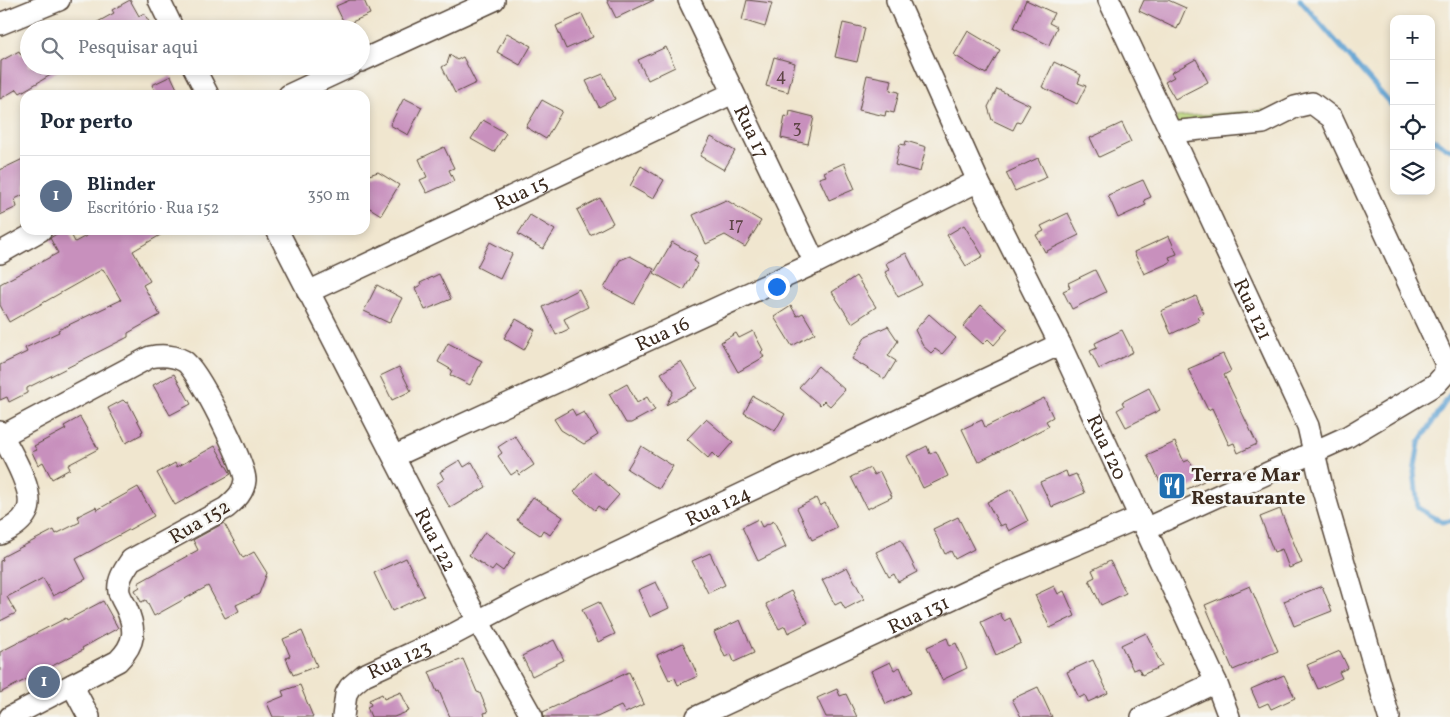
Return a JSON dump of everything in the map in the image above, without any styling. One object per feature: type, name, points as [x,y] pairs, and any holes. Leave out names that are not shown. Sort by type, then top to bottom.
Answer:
[{"type":"street","points":[[0,24],[59,0]]},
{"type":"street","points":[[159,0],[169,20]]},
{"type":"street","points":[[370,57],[494,0]]},
{"type":"street","name":"Rua 17","points":[[689,0],[815,264]]},
{"type":"street","points":[[897,0],[978,181]]},
{"type":"street","name":"Rua 121","points":[[1109,0],[1308,426],[1322,487],[1389,717]]},
{"type":"street","points":[[198,75],[205,90]]},
{"type":"street","points":[[300,90],[332,75]]},
{"type":"street","name":"Rua 15","points":[[308,292],[733,93]]},
{"type":"street","points":[[1142,523],[1347,437],[1436,384],[1444,375],[1446,364],[1332,118],[1323,109],[1312,103],[1295,107],[1263,123],[1170,132]]},
{"type":"street","name":"Rua 16","points":[[395,456],[815,264],[978,181]]},
{"type":"street","name":"Rua 120","points":[[978,181],[1060,344],[1216,682],[1229,717]]},
{"type":"street","points":[[0,253],[32,235]]},
{"type":"street","points":[[280,235],[395,456]]},
{"type":"street","name":"Rua 124","points":[[478,620],[1060,344]]},
{"type":"street","name":"Rua 152","points":[[1,434],[150,357],[165,355],[184,361],[196,373],[244,470],[243,490],[238,498],[226,508],[132,560],[119,581],[119,592],[132,620],[133,634],[129,650],[118,661],[10,717]]},
{"type":"street","points":[[0,534],[27,514],[30,499],[27,485],[1,434]]},
{"type":"street","name":"Rua 122","points":[[395,456],[478,620]]},
{"type":"street","name":"Rua 131","points":[[697,717],[996,578],[1142,523]]},
{"type":"street","points":[[478,620],[532,717]]},
{"type":"street","name":"Rua 123","points":[[343,717],[346,694],[357,681],[478,620]]},
{"type":"street","points":[[1142,717],[1216,682]]},
{"type":"street","points":[[72,685],[89,717]]},
{"type":"green space","points":[[1264,110],[1265,118],[1176,124],[1176,117]]},
{"type":"building","points":[[130,0],[139,16],[144,13],[148,20],[101,20],[114,13],[112,10]]},
{"type":"building","points":[[350,0],[364,0],[370,14],[356,20],[343,20],[336,6]]},
{"type":"building","points":[[607,0],[654,0],[616,18]]},
{"type":"building","points":[[747,0],[772,3],[765,27],[742,20]]},
{"type":"building","points":[[1026,0],[1054,13],[1049,23],[1057,27],[1049,45],[1014,28]]},
{"type":"building","points":[[1144,0],[1168,0],[1186,8],[1177,29],[1139,11]]},
{"type":"building","points":[[582,14],[593,37],[566,49],[556,26]]},
{"type":"building","points":[[843,23],[865,28],[857,62],[835,57]]},
{"type":"building","points":[[968,31],[1000,50],[986,74],[954,55]]},
{"type":"building","points":[[507,33],[531,46],[520,65],[497,52]]},
{"type":"building","points":[[666,47],[675,67],[648,80],[638,60]]},
{"type":"building","points":[[19,51],[20,75],[51,75],[25,90],[20,90],[20,93],[17,89],[0,99],[1,61]]},
{"type":"building","points":[[450,55],[457,60],[463,57],[476,83],[455,93],[442,67],[447,64]]},
{"type":"building","points":[[774,57],[795,63],[788,92],[766,86]]},
{"type":"building","points":[[1196,59],[1208,82],[1175,99],[1165,82],[1174,77],[1171,73]]},
{"type":"building","points":[[1054,62],[1081,75],[1078,83],[1086,86],[1077,104],[1042,87]]},
{"type":"building","points":[[603,74],[615,99],[599,107],[586,81]]},
{"type":"building","points":[[867,75],[892,80],[890,90],[899,92],[894,113],[886,111],[885,116],[859,110]]},
{"type":"building","points":[[171,76],[178,90],[154,90],[152,85]]},
{"type":"building","points":[[997,89],[1030,105],[1020,123],[1017,122],[1013,130],[992,120],[988,107]]},
{"type":"building","points":[[404,98],[422,107],[408,135],[390,125]]},
{"type":"building","points":[[542,100],[562,111],[546,139],[526,127]]},
{"type":"building","points":[[790,111],[814,117],[808,144],[781,138],[785,116],[789,117]]},
{"type":"building","points":[[483,120],[506,133],[494,152],[471,139]]},
{"type":"building","points":[[1122,123],[1131,142],[1099,157],[1090,138]]},
{"type":"building","points":[[711,137],[735,151],[724,170],[700,156]]},
{"type":"building","points":[[906,141],[926,147],[920,172],[895,165],[900,144],[905,145]]},
{"type":"building","points":[[444,147],[454,168],[449,170],[454,181],[427,193],[420,180],[427,177],[419,159]]},
{"type":"building","points":[[1038,158],[1047,177],[1015,191],[1006,173]]},
{"type":"building","points":[[20,160],[20,196],[15,199],[17,207],[0,215],[0,170]]},
{"type":"building","points":[[844,163],[855,189],[829,200],[819,178],[826,176],[824,172]]},
{"type":"building","points":[[641,166],[664,180],[653,199],[630,186]]},
{"type":"building","points":[[378,172],[399,185],[381,215],[370,208],[370,175]]},
{"type":"building","points":[[1143,180],[1151,197],[1144,200],[1146,205],[1118,218],[1108,195]]},
{"type":"building","points":[[600,198],[613,223],[590,235],[577,210]]},
{"type":"building","points":[[726,200],[761,221],[745,247],[725,235],[706,244],[693,215]]},
{"type":"building","points":[[1068,213],[1079,235],[1045,252],[1036,235],[1044,231],[1041,226]]},
{"type":"building","points":[[530,215],[555,230],[543,249],[518,234]]},
{"type":"building","points":[[964,225],[983,256],[966,266],[947,235]]},
{"type":"building","points":[[55,235],[72,235],[75,242],[88,235],[160,235],[133,251],[150,281],[143,285],[160,315],[128,333],[128,337],[27,388],[27,393],[9,402],[7,397],[0,400],[0,365],[27,352],[25,348],[59,332],[58,330],[121,300],[103,269],[9,322],[0,305],[0,284],[58,253],[50,238]]},
{"type":"building","points":[[1169,236],[1177,254],[1169,257],[1171,262],[1144,274],[1134,252]]},
{"type":"building","points":[[490,242],[512,254],[500,279],[477,267]]},
{"type":"building","points":[[672,242],[697,256],[694,261],[698,264],[684,290],[654,273]]},
{"type":"building","points":[[906,253],[922,285],[898,297],[885,272],[889,270],[886,263]]},
{"type":"building","points":[[630,256],[654,269],[634,304],[604,288],[620,260]]},
{"type":"building","points":[[1095,270],[1106,292],[1072,309],[1063,291],[1070,288],[1068,283]]},
{"type":"building","points":[[439,274],[451,299],[425,310],[415,288],[421,285],[420,283]]},
{"type":"building","points":[[856,276],[876,307],[852,323],[832,292]]},
{"type":"building","points":[[377,285],[402,298],[389,323],[364,311]]},
{"type":"building","points":[[579,289],[588,307],[564,319],[569,329],[556,335],[543,307]]},
{"type":"building","points":[[1196,296],[1204,313],[1197,317],[1199,321],[1171,334],[1161,311]]},
{"type":"building","points":[[981,305],[1008,329],[994,345],[988,339],[983,344],[963,326]]},
{"type":"building","points":[[791,306],[797,316],[803,313],[815,333],[792,346],[774,317]]},
{"type":"building","points":[[929,314],[956,338],[942,354],[935,349],[931,353],[923,346],[915,330]]},
{"type":"building","points":[[516,319],[535,330],[524,350],[504,338]]},
{"type":"building","points":[[888,326],[898,341],[888,356],[896,361],[885,379],[852,359],[866,336]]},
{"type":"building","points":[[1122,330],[1133,352],[1099,369],[1090,351],[1097,348],[1095,343]]},
{"type":"building","points":[[753,331],[763,350],[761,352],[764,357],[738,372],[721,342],[736,333],[739,338]]},
{"type":"building","points":[[448,343],[482,361],[470,385],[450,375],[452,370],[438,362]]},
{"type":"building","points":[[1223,354],[1231,371],[1224,375],[1257,444],[1238,453],[1234,443],[1229,445],[1212,408],[1208,410],[1188,369]]},
{"type":"building","points":[[681,361],[697,388],[666,405],[673,392],[661,373]]},
{"type":"building","points":[[818,366],[845,390],[830,406],[824,401],[820,405],[799,387]]},
{"type":"building","points":[[399,367],[411,391],[392,400],[380,376]]},
{"type":"building","points":[[174,374],[191,404],[170,415],[153,385]]},
{"type":"building","points":[[627,384],[637,403],[647,397],[655,410],[631,423],[626,423],[609,394]]},
{"type":"building","points":[[1149,388],[1160,410],[1126,427],[1117,410],[1124,406],[1122,402]]},
{"type":"building","points":[[753,396],[785,414],[775,431],[744,413]]},
{"type":"building","points":[[1044,398],[1053,417],[1046,421],[1049,426],[978,462],[962,429],[982,420],[985,427]]},
{"type":"building","points":[[123,400],[126,403],[128,402],[143,431],[141,432],[142,434],[126,443],[108,408]]},
{"type":"building","points":[[572,409],[576,416],[584,412],[598,435],[584,444],[561,430],[554,419]]},
{"type":"building","points":[[80,417],[98,449],[68,465],[70,469],[52,479],[43,462],[38,465],[32,452],[37,450],[34,446],[66,429],[64,426]]},
{"type":"building","points":[[706,419],[733,442],[718,459],[712,453],[708,458],[687,439]]},
{"type":"building","points":[[515,436],[534,465],[519,475],[517,471],[511,475],[498,456],[502,453],[498,447]]},
{"type":"building","points":[[1175,442],[1184,462],[1189,460],[1204,481],[1168,498],[1147,455]]},
{"type":"building","points":[[215,446],[231,474],[175,505],[157,473],[175,463],[177,467]]},
{"type":"building","points":[[641,446],[673,466],[659,489],[627,469]]},
{"type":"building","points":[[927,446],[930,454],[936,451],[948,476],[923,488],[907,456]]},
{"type":"building","points":[[460,460],[464,467],[472,462],[486,487],[450,508],[436,484],[444,479],[440,472]]},
{"type":"building","points":[[870,468],[874,475],[880,472],[892,497],[867,509],[851,477]]},
{"type":"building","points":[[592,471],[619,495],[605,511],[598,506],[595,510],[574,492]]},
{"type":"building","points":[[1066,471],[1068,477],[1076,474],[1085,493],[1052,507],[1040,482]]},
{"type":"building","points":[[138,487],[154,516],[76,559],[86,579],[53,596],[43,578],[7,597],[16,613],[0,621],[0,561],[3,560],[2,557],[54,530],[56,534],[80,522],[78,516],[96,507],[97,510]]},
{"type":"building","points":[[1012,489],[1028,521],[1009,531],[1005,524],[1000,526],[987,502]]},
{"type":"building","points":[[533,497],[563,517],[550,535],[543,530],[540,535],[517,520]]},
{"type":"building","points":[[816,498],[820,506],[825,503],[837,528],[812,540],[797,508]]},
{"type":"building","points":[[1280,509],[1302,563],[1289,568],[1282,549],[1274,552],[1260,517]]},
{"type":"building","points":[[958,517],[974,549],[955,559],[951,551],[945,554],[933,529]]},
{"type":"building","points":[[758,519],[762,527],[774,521],[786,547],[758,561],[742,527]]},
{"type":"building","points":[[224,523],[243,558],[254,552],[267,573],[259,594],[236,605],[239,611],[225,618],[208,586],[154,616],[146,600],[141,602],[135,590],[140,587],[138,583],[198,550],[193,540]]},
{"type":"building","points":[[485,532],[515,553],[503,571],[496,566],[492,571],[469,555]]},
{"type":"building","points":[[901,540],[917,572],[898,582],[894,574],[889,577],[876,552]]},
{"type":"building","points":[[710,553],[725,585],[708,593],[692,561]]},
{"type":"building","points":[[406,558],[424,596],[392,611],[374,573]]},
{"type":"building","points":[[1110,561],[1126,593],[1101,605],[1089,580],[1095,577],[1092,570]]},
{"type":"building","points":[[847,567],[864,599],[845,609],[841,602],[835,605],[822,580]]},
{"type":"building","points":[[656,582],[669,608],[650,617],[638,590]]},
{"type":"building","points":[[1054,586],[1058,594],[1064,591],[1075,616],[1050,628],[1035,595]]},
{"type":"building","points":[[1250,586],[1278,651],[1233,670],[1205,605]]},
{"type":"building","points":[[1322,586],[1332,611],[1294,626],[1284,601]]},
{"type":"building","points":[[791,591],[808,623],[788,633],[785,626],[779,629],[766,604]]},
{"type":"building","points":[[103,601],[118,628],[82,648],[83,650],[0,693],[0,652]]},
{"type":"building","points":[[599,602],[615,634],[598,642],[582,610]]},
{"type":"building","points":[[1000,613],[1004,621],[1010,618],[1021,643],[996,655],[981,622]]},
{"type":"building","points":[[740,620],[754,653],[734,662],[731,654],[725,657],[714,632]]},
{"type":"building","points":[[302,631],[317,666],[293,675],[286,658],[290,656],[283,639]]},
{"type":"building","points":[[1146,633],[1162,666],[1142,675],[1138,668],[1133,670],[1121,645]]},
{"type":"building","points":[[947,638],[950,646],[956,643],[967,668],[942,680],[927,647]]},
{"type":"building","points":[[554,640],[564,660],[532,676],[522,656]]},
{"type":"building","points":[[683,643],[698,676],[678,685],[675,678],[669,680],[657,655]]},
{"type":"building","points":[[1340,651],[1348,668],[1339,672],[1342,678],[1318,689],[1307,665]]},
{"type":"building","points":[[463,659],[488,712],[484,713],[485,717],[450,717],[429,672]]},
{"type":"building","points":[[1093,660],[1108,693],[1088,702],[1085,695],[1079,698],[1067,672]]},
{"type":"building","points":[[890,662],[894,670],[900,667],[911,693],[886,704],[871,671]]},
{"type":"building","points":[[629,672],[644,704],[625,713],[621,706],[597,717],[544,717],[543,712]]},
{"type":"building","points":[[1284,675],[1295,698],[1271,709],[1268,703],[1259,707],[1251,689]]},
{"type":"building","points":[[300,685],[313,717],[273,717],[267,703],[284,696],[282,691]]},
{"type":"building","points":[[1038,687],[1052,717],[1021,717],[1012,699]]},
{"type":"building","points":[[837,689],[840,696],[846,694],[857,717],[826,717],[817,698]]},
{"type":"building","points":[[401,692],[409,711],[394,717],[371,717],[367,707],[371,705],[369,700],[382,694],[384,699]]},
{"type":"waterway","points":[[1300,0],[1391,105]]},
{"type":"waterway","points":[[1435,141],[1450,150]]},
{"type":"waterway","points":[[1450,395],[1419,443],[1414,472],[1418,508],[1442,522],[1450,521]]},
{"type":"place","name":"Terra e Mar Restaurante","points":[[1172,486]]},
{"type":"place","name":"Blinder","points":[[44,682]]}]
